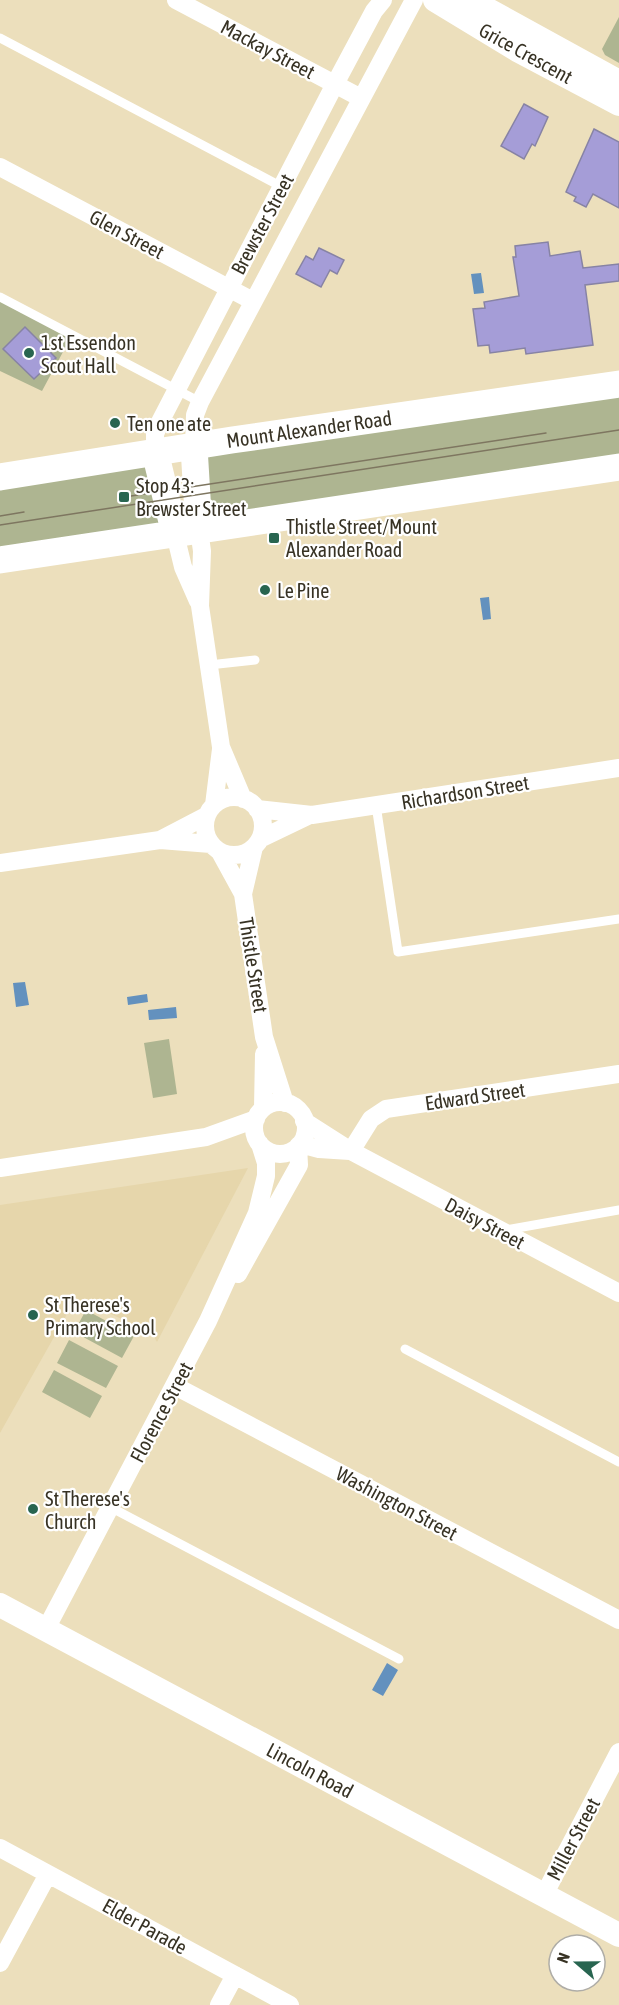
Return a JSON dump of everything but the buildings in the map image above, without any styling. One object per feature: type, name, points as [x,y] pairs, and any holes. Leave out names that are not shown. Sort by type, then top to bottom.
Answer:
[{"type":"main road","name":"Grice Crescent","points":[[435,0],[479,13],[585,75],[619,105]]},
{"type":"main road","name":"Grice Crescent","points":[[585,75],[619,82]]},
{"type":"main road","name":"Mount Alexander Road","points":[[0,477],[619,384]]},
{"type":"main road","points":[[187,532],[194,447]]},
{"type":"main road","points":[[155,452],[187,532]]},
{"type":"main road","points":[[0,560],[619,467]]},
{"type":"main road","name":"Lincoln Road","points":[[0,1605],[619,1935]]},
{"type":"street","name":"Mackay Street","points":[[176,0],[361,98]]},
{"type":"street","name":"Brewster Street","points":[[155,452],[158,427],[175,391],[335,84],[374,11],[383,0]]},
{"type":"street","name":"Brewster Street","points":[[194,447],[195,415],[200,402],[414,0]]},
{"type":"street","name":"Glen Street","points":[[0,167],[253,301]]},
{"type":"street","points":[[187,532],[201,551],[200,606],[221,747],[206,836],[216,848]]},
{"type":"street","points":[[187,532],[183,567],[200,606]]},
{"type":"street","points":[[0,863],[160,840],[216,848],[238,855],[257,843],[263,824],[250,804],[221,747]]},
{"type":"street","name":"Richardson Street","points":[[250,804],[312,815],[619,768]]},
{"type":"street","points":[[160,840],[210,811],[227,798],[250,804]]},
{"type":"street","name":"Richardson Street","points":[[257,843],[312,815]]},
{"type":"street","name":"Thistle Street","points":[[243,894],[257,843]]},
{"type":"street","name":"Thistle Street","points":[[216,848],[243,894],[264,1037],[285,1103]]},
{"type":"street","name":"Thistle Street","points":[[260,1114],[264,1037]]},
{"type":"street","name":"Edward Street","points":[[351,1151],[371,1119],[386,1109],[619,1074]]},
{"type":"street","points":[[0,1168],[206,1137],[258,1142],[266,1150],[283,1154],[299,1145],[305,1133],[304,1120],[297,1109],[277,1102],[260,1114],[206,1137]]},
{"type":"street","points":[[258,1142],[260,1114]]},
{"type":"street","name":"Daisy Street","points":[[304,1120],[351,1151],[619,1293]]},
{"type":"street","name":"Florence Street","points":[[46,1629],[208,1321],[263,1194],[266,1163],[258,1142]]},
{"type":"street","name":"Daisy Street","points":[[299,1145],[351,1151]]},
{"type":"street","name":"Florence Street","points":[[208,1321],[253,1251],[299,1164],[299,1145]]},
{"type":"street","name":"Washington Street","points":[[175,1386],[619,1620]]},
{"type":"street","name":"Miller Street","points":[[543,1894],[619,1752]]},
{"type":"street","name":"Elder Parade","points":[[0,1848],[290,2005]]},
{"type":"street","points":[[0,1963],[48,1874]]},
{"type":"street","points":[[219,2005],[235,1975]]},
{"type":"lane","points":[[0,38],[282,188]]},
{"type":"lane","points":[[0,297],[175,391],[200,402]]},
{"type":"lane","points":[[209,664],[255,660]]},
{"type":"lane","points":[[376,806],[398,952],[619,919]]},
{"type":"lane","points":[[500,1231],[619,1210]]},
{"type":"lane","points":[[405,1350],[619,1462]]},
{"type":"lane","points":[[110,1507],[399,1659]]},
{"type":"shaded area","name":"St Therese's Primary School","points":[[248,1168],[157,1342],[152,1333],[76,1298],[0,1433],[0,1205]]},
{"type":"green space","points":[[619,17],[619,63],[605,55],[602,49]]},
{"type":"green space","points":[[0,300],[71,337],[42,391],[0,371]]},
{"type":"green space","points":[[619,391],[619,457],[209,520],[205,455]]},
{"type":"green space","points":[[148,465],[164,527],[0,552],[0,488]]},
{"type":"green space","points":[[169,1039],[177,1094],[153,1098],[144,1043]]},
{"type":"green space","points":[[86,1310],[134,1336],[122,1358],[74,1332]]},
{"type":"green space","points":[[69,1340],[118,1366],[106,1388],[57,1363]]},
{"type":"green space","points":[[54,1370],[102,1396],[90,1418],[42,1392]]},
{"type":"water","points":[[481,273],[484,293],[474,294],[471,274]]},
{"type":"water","points":[[489,597],[491,619],[483,620],[480,598]]},
{"type":"water","points":[[25,982],[29,1005],[16,1007],[13,983]]},
{"type":"water","points":[[147,994],[148,1002],[128,1005],[127,997]]},
{"type":"water","points":[[176,1007],[177,1018],[149,1020],[148,1010]]},
{"type":"water","points":[[387,1663],[398,1670],[383,1696],[372,1690]]},
{"type":"tram line","points":[[0,525],[619,430]]},
{"type":"tram line","points":[[131,496],[546,433]]},
{"type":"tram line","points":[[0,516],[24,512]]},
{"type":"place","name":"1st Essendon Scout Hall","points":[[29,353]]},
{"type":"place","name":"Ten one ate","points":[[115,423]]},
{"type":"place","name":"Stop 43: Brewster Street","points":[[124,497]]},
{"type":"place","name":"Thistle Street/Mount Alexander Road","points":[[274,538]]},
{"type":"place","name":"Le Pine","points":[[265,590]]},
{"type":"place","name":"St Therese's Primary School","points":[[33,1315]]},
{"type":"place","name":"St Therese's Church","points":[[33,1509]]}]
